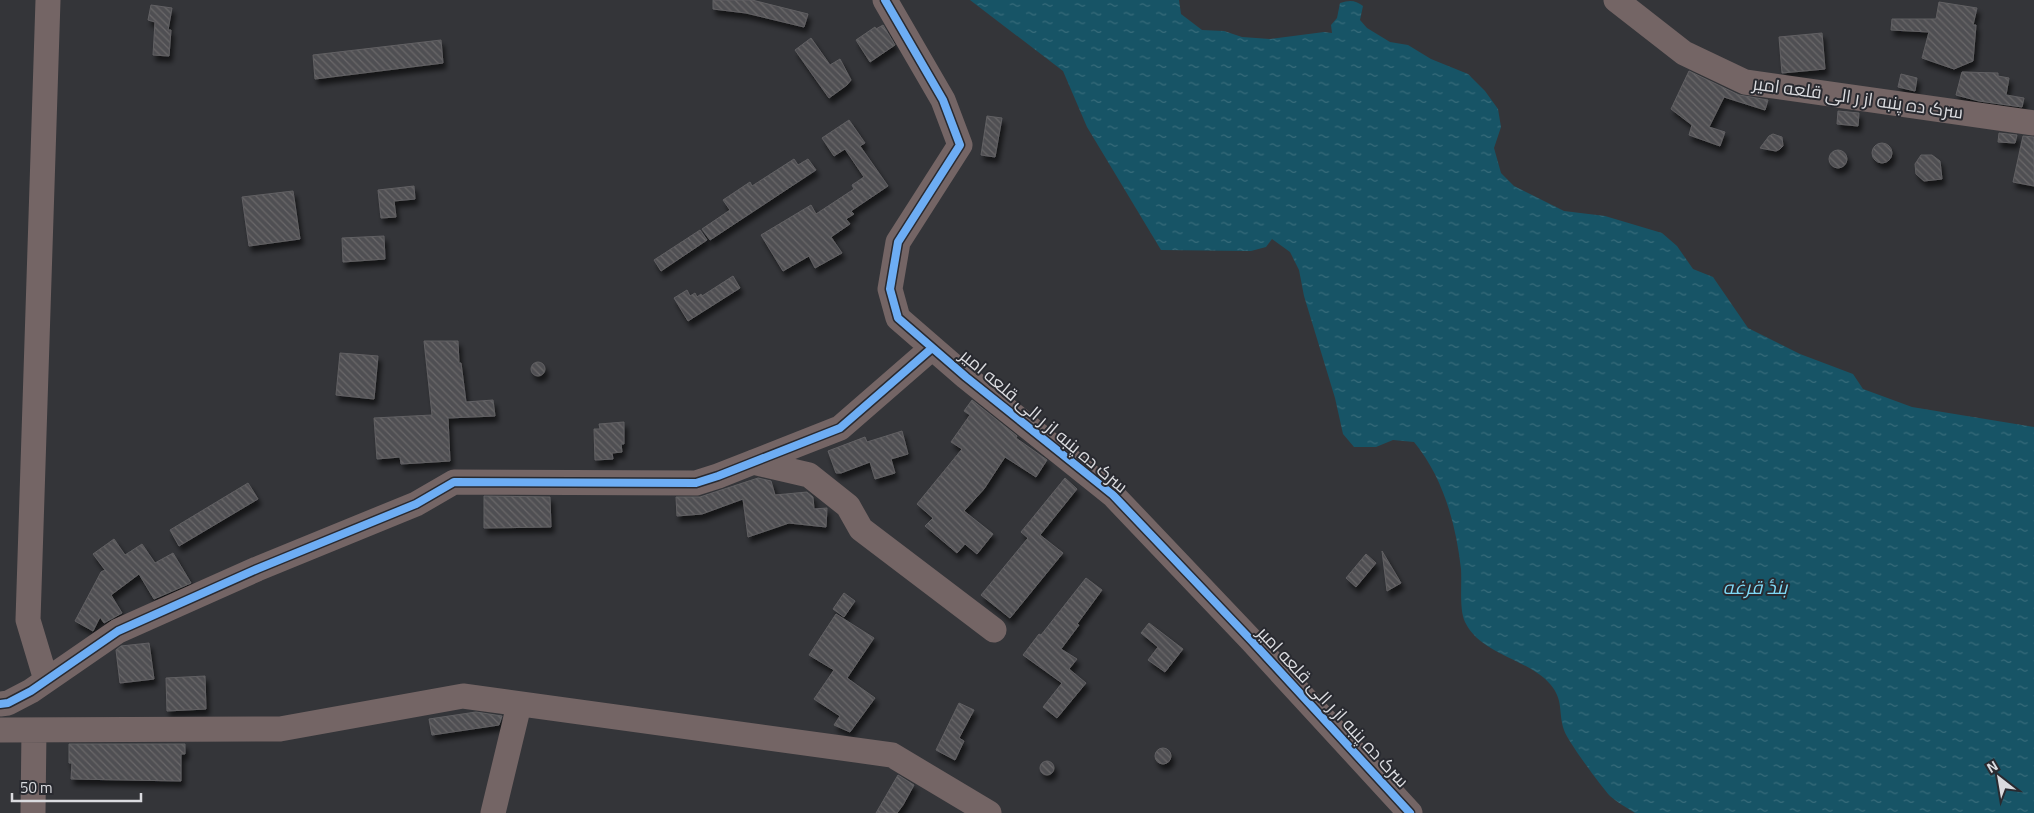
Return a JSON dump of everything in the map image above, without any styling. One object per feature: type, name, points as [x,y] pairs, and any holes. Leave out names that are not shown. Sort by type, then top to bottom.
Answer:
[{"type":"street","points":[[46,680],[28,620],[48,0]]},
{"type":"street","name":"سرک ده پنبه از ر الی قلعه امیر","points":[[885,0],[943,100],[960,145],[898,242],[890,289],[898,318],[932,348],[1113,495],[1251,640],[1410,813]]},
{"type":"street","name":"سرک ده پنبه از ر الی قلعه امیر","points":[[1616,0],[1684,53],[1745,82],[2034,123]]},
{"type":"street","points":[[0,704],[8,703],[46,680],[118,631],[256,569],[416,504],[454,482],[696,483],[840,428],[932,348]]},
{"type":"street","points":[[754,462],[808,475],[848,506],[861,529],[994,630]]},
{"type":"street","points":[[0,730],[280,729],[464,696],[892,755],[989,813]]},
{"type":"street","points":[[493,813],[519,705]]},
{"type":"street","points":[[33,813],[34,730]]},
{"type":"water","name":"بندٔ قرغه","points":[[970,0],[1179,0],[1181,14],[1202,30],[1224,31],[1242,37],[1270,39],[1324,32],[1332,33],[1331,25],[1337,18],[1340,3],[1355,2],[1363,6],[1360,20],[1367,28],[1390,42],[1408,45],[1431,59],[1468,74],[1485,91],[1498,109],[1501,127],[1494,148],[1501,173],[1514,186],[1564,211],[1605,216],[1662,233],[1677,246],[1693,269],[1713,277],[1748,328],[1800,354],[1853,374],[1863,389],[1912,407],[2034,427],[2034,813],[1635,813],[1610,796],[1578,754],[1567,736],[1562,724],[1557,695],[1550,684],[1529,668],[1482,642],[1472,633],[1465,622],[1461,603],[1459,552],[1452,518],[1433,470],[1414,442],[1393,440],[1376,447],[1354,447],[1343,434],[1335,398],[1304,296],[1299,270],[1290,252],[1272,239],[1266,247],[1251,251],[1161,250],[1087,127],[1063,71]]},
{"type":"building","points":[[713,0],[752,0],[808,14],[804,27],[746,13],[713,9]]},
{"type":"building","points":[[1939,2],[1977,8],[1973,25],[1976,25],[1973,61],[1954,69],[1922,58],[1929,32],[1891,30],[1892,19],[1936,19]]},
{"type":"building","points":[[151,5],[172,8],[168,30],[171,30],[169,56],[153,55],[155,22],[148,20]]},
{"type":"building","points":[[883,25],[895,45],[870,62],[856,40],[875,27],[876,29]]},
{"type":"building","points":[[1822,33],[1825,69],[1782,73],[1779,37]]},
{"type":"building","points":[[811,38],[830,65],[840,59],[851,80],[829,98],[795,50]]},
{"type":"building","points":[[441,40],[443,63],[315,79],[313,55]]},
{"type":"building","points":[[1689,71],[1739,95],[1768,100],[1765,110],[1724,97],[1709,127],[1725,132],[1720,146],[1689,135],[1692,125],[1671,109]]},
{"type":"building","points":[[1962,72],[1998,73],[1998,76],[2009,78],[2006,95],[2024,98],[2022,107],[1979,101],[1956,95]]},
{"type":"building","points":[[1901,74],[1917,78],[1915,91],[1898,87]]},
{"type":"building","points":[[1838,111],[1859,113],[1858,126],[1837,124]]},
{"type":"building","points":[[987,116],[1002,118],[995,157],[981,155]]},
{"type":"building","points":[[849,120],[865,143],[860,146],[888,186],[851,211],[854,214],[846,219],[850,224],[831,237],[842,253],[815,268],[809,256],[783,271],[761,235],[811,205],[816,214],[854,189],[852,185],[864,177],[845,149],[834,156],[822,138]]},
{"type":"building","points":[[1999,133],[2017,135],[2015,143],[1998,142]]},
{"type":"building","points":[[1773,134],[1782,137],[1783,146],[1776,151],[1760,148],[1769,136]]},
{"type":"building","points":[[2023,136],[2034,137],[2034,186],[2013,182]]},
{"type":"building","points":[[1878,143],[1886,143],[1892,149],[1892,157],[1886,163],[1878,163],[1872,157],[1872,149]]},
{"type":"building","points":[[1838,150],[1844,153],[1847,159],[1844,165],[1838,168],[1832,165],[1829,159],[1832,153]]},
{"type":"building","points":[[1921,155],[1932,155],[1940,161],[1942,179],[1924,181],[1916,174],[1915,164]]},
{"type":"building","points":[[794,159],[798,165],[808,159],[816,170],[710,240],[702,229],[730,210],[723,200],[750,182],[752,186]]},
{"type":"building","points":[[414,186],[415,199],[394,201],[396,217],[381,218],[378,190]]},
{"type":"building","points":[[293,191],[300,239],[249,246],[242,197]]},
{"type":"building","points":[[700,230],[707,240],[661,271],[654,260]]},
{"type":"building","points":[[384,236],[385,259],[343,262],[342,238]]},
{"type":"building","points":[[733,276],[740,288],[688,321],[674,298],[687,290],[690,296],[695,293],[697,297],[701,294],[702,296]]},
{"type":"building","points":[[424,341],[458,341],[459,363],[461,363],[466,402],[493,400],[495,416],[448,418],[450,461],[401,464],[400,457],[377,459],[374,418],[432,415]]},
{"type":"building","points":[[340,353],[378,356],[374,399],[336,395]]},
{"type":"building","points":[[535,362],[541,362],[545,369],[541,376],[535,376],[531,372],[531,366]]},
{"type":"building","points":[[972,400],[1017,436],[1016,438],[1047,460],[1036,477],[1005,457],[984,489],[964,511],[993,534],[977,554],[965,544],[957,553],[925,526],[933,518],[917,504],[962,449],[951,442],[970,415],[964,411]]},
{"type":"building","points":[[624,422],[624,444],[621,444],[622,452],[612,453],[613,459],[595,460],[594,429],[600,429],[599,424]]},
{"type":"building","points":[[902,431],[908,454],[891,459],[895,473],[875,479],[870,462],[841,473],[836,473],[828,451],[865,437],[867,442]]},
{"type":"building","points":[[758,478],[771,481],[775,495],[807,492],[813,497],[814,509],[827,508],[826,527],[789,523],[748,537],[743,499],[702,514],[677,516],[676,497],[700,497]]},
{"type":"building","points":[[1065,478],[1077,489],[1040,535],[1063,553],[1010,618],[981,595],[1028,538],[1021,532]]},
{"type":"building","points":[[248,483],[258,499],[179,546],[170,530]]},
{"type":"building","points":[[484,496],[550,497],[551,527],[484,528]]},
{"type":"building","points":[[114,539],[125,555],[142,544],[155,563],[173,553],[191,583],[154,599],[139,574],[111,595],[122,613],[104,623],[100,617],[93,631],[75,621],[101,572],[105,570],[93,554]]},
{"type":"building","points":[[1382,551],[1401,583],[1387,591]]},
{"type":"building","points":[[1366,554],[1376,563],[1356,587],[1346,578]]},
{"type":"building","points":[[1086,578],[1102,590],[1061,649],[1077,659],[1069,669],[1086,683],[1057,718],[1043,707],[1062,683],[1023,655]]},
{"type":"building","points":[[844,593],[855,601],[844,617],[833,609]]},
{"type":"building","points":[[836,614],[874,638],[847,678],[875,698],[850,732],[834,725],[840,716],[814,699],[834,670],[809,655]]},
{"type":"building","points":[[1149,623],[1183,649],[1165,672],[1148,660],[1158,647],[1141,633]]},
{"type":"building","points":[[149,643],[154,679],[120,683],[116,650],[121,646]]},
{"type":"building","points":[[205,676],[206,709],[167,711],[166,678]]},
{"type":"building","points":[[959,703],[974,710],[959,738],[964,741],[955,760],[936,750]]},
{"type":"building","points":[[476,712],[502,716],[499,725],[432,735],[429,719]]},
{"type":"building","points":[[69,744],[185,744],[185,754],[181,754],[181,781],[71,779],[72,763],[69,763]]},
{"type":"building","points":[[1163,748],[1169,750],[1171,756],[1169,762],[1163,764],[1157,762],[1155,756],[1157,750]]},
{"type":"building","points":[[1044,761],[1050,761],[1054,768],[1050,775],[1044,775],[1040,771],[1040,765]]},
{"type":"building","points":[[898,775],[914,785],[903,805],[897,813],[876,813]]},
{"type":"cycle path","points":[[885,0],[943,100],[960,145],[898,242],[890,289],[898,318],[966,377],[1113,495],[1251,640],[1410,813]]},
{"type":"cycle path","points":[[0,704],[8,703],[31,691],[118,631],[257,569],[416,504],[454,482],[696,483],[840,428],[932,348]]}]
